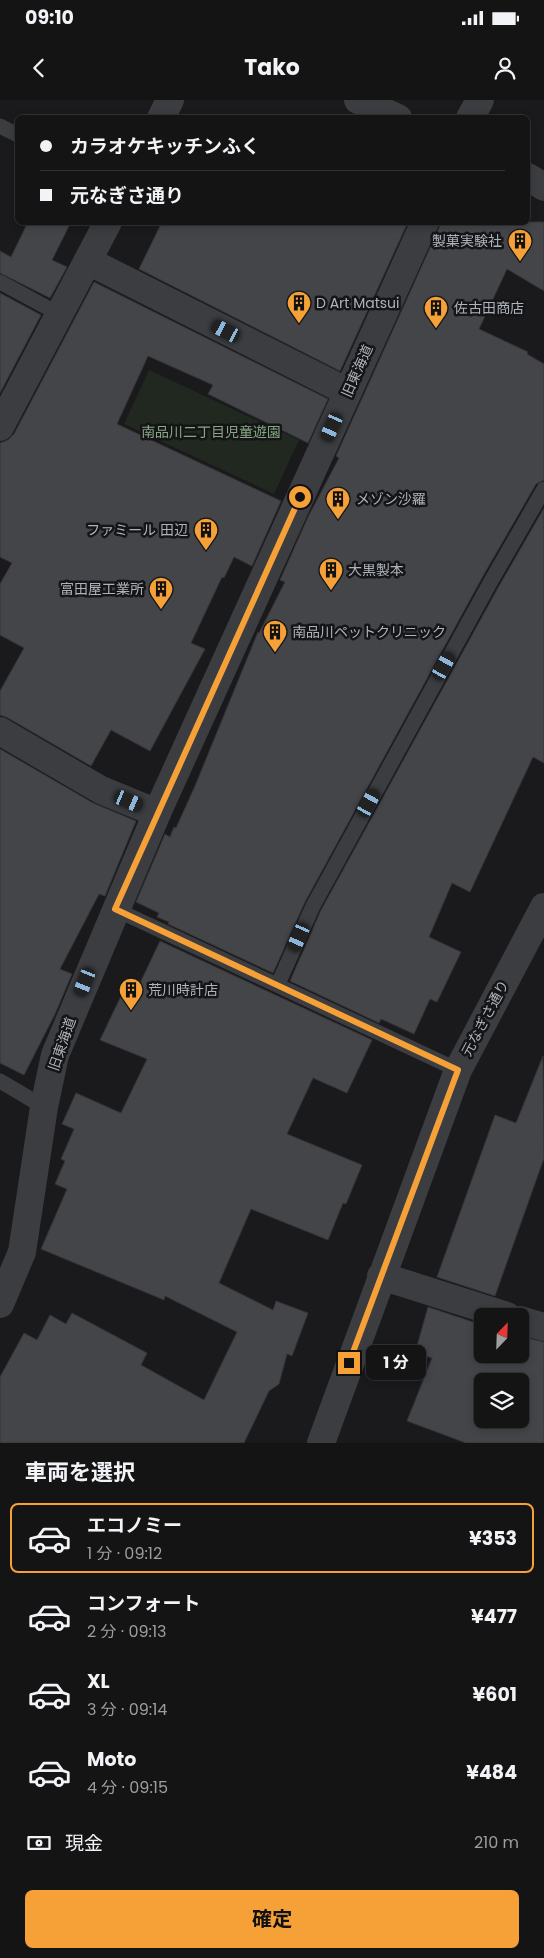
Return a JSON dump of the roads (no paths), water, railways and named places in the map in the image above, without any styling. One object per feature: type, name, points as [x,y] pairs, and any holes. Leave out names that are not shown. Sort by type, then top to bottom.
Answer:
[{"type":"street","points":[[162,115],[170,100]]},
{"type":"street","points":[[358,100],[391,115]]},
{"type":"street","points":[[472,115],[480,100]]},
{"type":"street","points":[[530,178],[544,187]]},
{"type":"street","points":[[0,427],[106,225]]},
{"type":"street","name":"旧東海道","points":[[0,1304],[22,1252],[44,1107],[55,1055],[157,813],[424,225]]},
{"type":"street","points":[[88,261],[348,392]]},
{"type":"street","points":[[0,731],[100,790],[157,813]]},
{"type":"street","name":"元なぎさ通り","points":[[320,1443],[458,1070],[544,907]]},
{"type":"street","points":[[381,1276],[482,1308]]},
{"type":"street","points":[[529,1323],[544,1328]]},
{"type":"lane","points":[[0,126],[15,133]]},
{"type":"lane","points":[[0,282],[59,314]]},
{"type":"lane","points":[[278,984],[318,898],[486,589],[544,490]]},
{"type":"lane","points":[[115,909],[458,1070]]},
{"type":"lane","points":[[0,1081],[44,1107]]},
{"type":"place","name":"製菓実験社","points":[[520,262]]},
{"type":"place","name":"D Art Matsui","points":[[299,324]]},
{"type":"place","name":"佐古田商店","points":[[436,329]]},
{"type":"place","name":"メゾン沙羅","points":[[338,520]]},
{"type":"place","name":"ファミール 田辺","points":[[206,551]]},
{"type":"place","name":"大黒製本","points":[[331,591]]},
{"type":"place","name":"富田屋工業所","points":[[161,610]]},
{"type":"place","name":"南品川ペットクリニック","points":[[275,653]]},
{"type":"place","name":"荒川時計店","points":[[131,1011]]},
{"type":"park label","name":"南品川二丁目児童遊園","points":[[211,432]]}]
